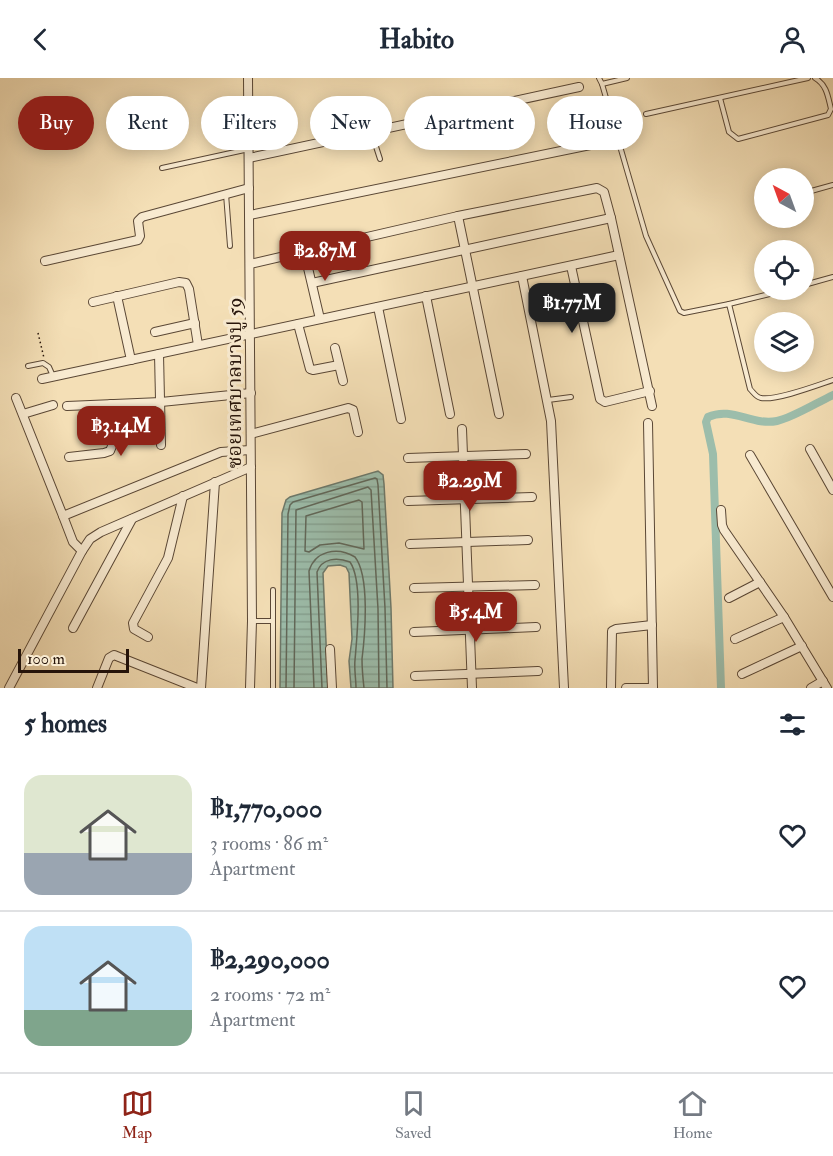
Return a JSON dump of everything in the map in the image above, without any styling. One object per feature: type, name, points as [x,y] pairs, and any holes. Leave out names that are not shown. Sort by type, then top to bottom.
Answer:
[{"type":"street","name":"ซอยเทศบาลบางปู 59","points":[[248,78],[252,621],[250,688]]},
{"type":"street","points":[[392,127],[579,87]]},
{"type":"street","points":[[249,153],[310,142]]},
{"type":"street","points":[[250,215],[566,150]]},
{"type":"street","points":[[45,261],[138,240],[140,236],[138,221],[142,217],[249,188]]},
{"type":"street","points":[[250,264],[458,216],[597,188],[604,192],[611,218],[652,406]]},
{"type":"street","points":[[458,216],[499,414]]},
{"type":"street","points":[[312,283],[611,218]]},
{"type":"street","points":[[304,251],[320,319]]},
{"type":"street","points":[[42,380],[619,255]]},
{"type":"street","points":[[571,266],[600,399],[604,402],[650,391]]},
{"type":"street","points":[[522,276],[551,421],[564,688]]},
{"type":"street","points":[[93,302],[183,282],[188,286],[198,345]]},
{"type":"street","points":[[117,296],[130,360]]},
{"type":"street","points":[[426,296],[450,414]]},
{"type":"street","points":[[378,307],[401,419]]},
{"type":"street","points":[[155,332],[195,323]]},
{"type":"street","points":[[298,324],[310,369],[339,366]]},
{"type":"street","points":[[335,348],[343,381]]},
{"type":"street","points":[[159,354],[161,445]]},
{"type":"street","points":[[67,406],[161,402],[251,393]]},
{"type":"street","points":[[16,398],[73,542],[82,551]]},
{"type":"street","points":[[69,458],[110,451],[112,446],[111,404]]},
{"type":"street","points":[[23,414],[53,405]]},
{"type":"street","points":[[251,434],[348,408],[353,410],[358,432]]},
{"type":"street","points":[[626,688],[653,688],[648,423]]},
{"type":"street","points":[[462,429],[472,688]]},
{"type":"street","points":[[810,449],[833,490]]},
{"type":"street","points":[[63,516],[221,452],[250,450]]},
{"type":"street","points":[[408,458],[526,454]]},
{"type":"street","points":[[750,455],[833,597]]},
{"type":"street","points":[[9,688],[82,551],[95,535],[251,467]]},
{"type":"street","points":[[97,688],[109,658],[114,655],[199,688],[215,482]]},
{"type":"street","points":[[148,637],[134,629],[134,623],[168,558],[183,496]]},
{"type":"street","points":[[408,501],[532,497]]},
{"type":"street","points":[[721,510],[724,530],[784,617],[825,685],[811,688]]},
{"type":"street","points":[[73,628],[133,518]]},
{"type":"street","points":[[410,544],[528,540]]},
{"type":"street","points":[[729,598],[760,582]]},
{"type":"street","points":[[414,588],[535,585]]},
{"type":"street","points":[[735,639],[784,617]]},
{"type":"street","points":[[611,688],[612,631],[652,625]]},
{"type":"street","points":[[414,632],[536,627]]},
{"type":"street","points":[[742,674],[802,646]]},
{"type":"street","points":[[330,649],[332,688]]},
{"type":"street","points":[[415,676],[538,671]]},
{"type":"lane","points":[[599,78],[605,96]]},
{"type":"lane","points":[[602,84],[627,78]]},
{"type":"lane","points":[[646,114],[808,78]]},
{"type":"lane","points":[[720,98],[729,132],[738,139],[828,115],[831,110],[827,91],[815,78]]},
{"type":"lane","points":[[377,150],[380,159]]},
{"type":"lane","points":[[620,150],[646,236],[676,307],[684,313],[754,298]]},
{"type":"lane","points":[[162,168],[249,153]]},
{"type":"lane","points":[[814,190],[833,185]]},
{"type":"lane","points":[[226,194],[230,246]]},
{"type":"lane","points":[[814,282],[833,277]]},
{"type":"lane","points":[[729,304],[750,389],[756,396],[763,399],[807,389],[833,380]]},
{"type":"lane","points":[[28,366],[46,364],[54,377]]},
{"type":"lane","points":[[548,400],[570,397]]},
{"type":"lane","points":[[273,590],[273,688]]},
{"type":"lane","points":[[252,621],[273,621]]},
{"type":"path","points":[[38,333],[46,364]]},
{"type":"water","points":[[378,471],[383,475],[384,484],[393,688],[351,688],[349,661],[352,639],[349,573],[346,567],[340,565],[328,566],[323,573],[328,688],[280,688],[282,513],[286,500]]},
{"type":"waterway","points":[[721,688],[713,454],[706,422],[708,417],[717,414],[734,415],[759,421],[777,421],[833,395]]}]
